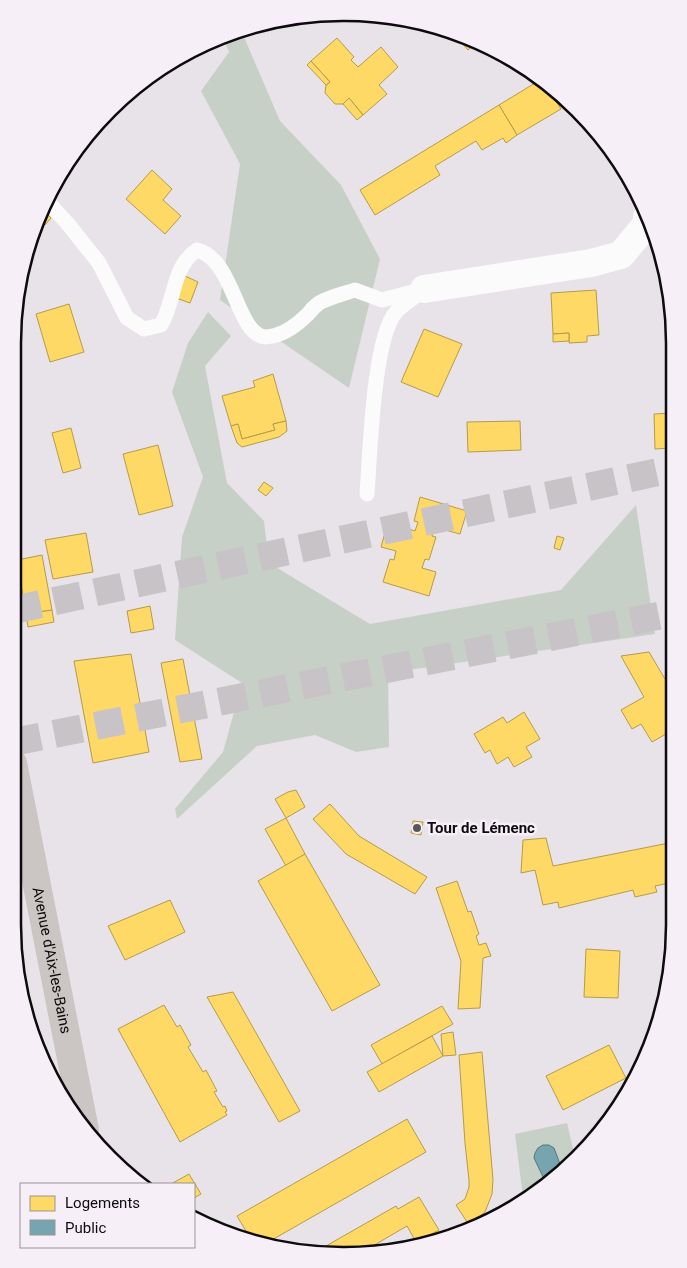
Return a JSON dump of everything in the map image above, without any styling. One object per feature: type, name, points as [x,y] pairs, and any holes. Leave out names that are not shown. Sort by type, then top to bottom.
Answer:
[{"type":"main road","name":"Avenue d'Aix-les-Bains","points":[[21,804],[81,1112]]},
{"type":"street","points":[[424,290],[591,263],[621,255],[644,227]]},
{"type":"lane","points":[[52,206],[99,263],[127,318],[144,329],[161,325],[168,314],[172,293],[180,270],[188,256],[197,250],[206,252],[216,261],[229,282],[248,324],[255,332],[265,337],[282,334],[299,323],[318,304],[355,290],[382,300],[424,290]]},
{"type":"lane","points":[[367,494],[377,376],[385,335],[395,313],[424,290]]},
{"type":"shaded area","points":[[244,37],[280,121],[341,185],[380,259],[349,388],[220,300],[240,164],[201,91],[229,52],[226,44]]},
{"type":"shaded area","points":[[208,312],[231,336],[205,366],[227,483],[264,521],[269,563],[370,624],[561,590],[636,505],[655,634],[388,673],[389,747],[356,752],[315,735],[257,746],[177,819],[175,809],[223,752],[242,683],[175,640],[182,537],[203,477],[172,392],[188,343]]},
{"type":"shaded area","points":[[567,1123],[573,1150],[556,1167],[522,1192],[515,1134]]},
{"type":"building: Logements","points":[[337,38],[354,57],[351,60],[358,67],[381,47],[398,67],[379,85],[387,94],[363,115],[349,98],[343,104],[335,104],[325,93],[326,85],[330,82],[311,61]]},
{"type":"building: Logements","points":[[311,61],[330,82],[326,85],[307,65]]},
{"type":"building: Logements","points":[[534,84],[556,101],[561,109],[517,135],[499,105]]},
{"type":"building: Logements","points":[[349,98],[363,115],[357,120],[343,104]]},
{"type":"building: Logements","points":[[499,105],[517,135],[506,143],[503,138],[482,150],[476,141],[435,166],[440,175],[375,215],[360,190]]},
{"type":"building: Logements","points":[[152,170],[172,189],[163,200],[181,216],[165,234],[126,199]]},
{"type":"building: Logements","points":[[48,215],[51,218],[44,224]]},
{"type":"building: Logements","points":[[185,276],[198,282],[190,303],[176,298]]},
{"type":"building: Logements","points":[[596,290],[599,335],[587,336],[587,342],[569,343],[569,333],[553,334],[551,293]]},
{"type":"building: Logements","points":[[69,304],[84,352],[50,362],[36,314]]},
{"type":"building: Logements","points":[[424,329],[462,344],[438,397],[401,382]]},
{"type":"building: Logements","points":[[569,333],[569,341],[553,342],[553,334]]},
{"type":"building: Logements","points":[[273,374],[286,421],[273,424],[275,430],[242,439],[238,424],[231,426],[222,396],[255,387],[253,381]]},
{"type":"building: Logements","points":[[666,413],[666,448],[655,449],[654,414]]},
{"type":"building: Logements","points":[[286,421],[287,431],[279,437],[242,447],[237,443],[231,426],[238,424],[242,439],[275,430],[273,424]]},
{"type":"building: Logements","points":[[520,421],[521,450],[468,452],[467,422]]},
{"type":"building: Logements","points":[[71,428],[81,468],[63,473],[52,433]]},
{"type":"building: Logements","points":[[158,445],[173,506],[139,515],[123,454]]},
{"type":"building: Logements","points":[[264,482],[273,488],[266,496],[258,490]]},
{"type":"building: Logements","points":[[420,497],[467,511],[460,534],[434,527],[432,536],[436,537],[429,560],[425,559],[422,568],[436,572],[429,596],[383,582],[390,559],[394,560],[396,551],[381,547],[388,522],[415,531],[418,522],[414,521]]},
{"type":"building: Logements","points":[[86,533],[93,572],[53,579],[45,540]]},
{"type":"building: Logements","points":[[557,536],[564,538],[560,550],[554,548]]},
{"type":"building: Logements","points":[[42,555],[52,610],[26,614],[21,584],[21,559]]},
{"type":"building: Logements","points":[[150,606],[154,629],[131,633],[127,611]]},
{"type":"building: Logements","points":[[52,610],[54,622],[28,627],[26,614]]},
{"type":"building: Logements","points":[[649,652],[666,679],[666,734],[652,742],[641,724],[632,729],[621,710],[644,697],[621,656]]},
{"type":"building: Logements","points":[[131,654],[149,752],[93,763],[74,661]]},
{"type":"building: Logements","points":[[183,659],[202,759],[180,762],[161,663]]},
{"type":"building: Logements","points":[[524,712],[540,739],[526,747],[532,757],[514,767],[508,757],[497,764],[490,750],[485,753],[474,734],[503,717],[507,723]]},
{"type":"building: Logements","points":[[296,790],[305,807],[286,818],[275,799]]},
{"type":"building: Logements","points":[[330,804],[359,836],[427,877],[415,894],[346,854],[313,819]]},
{"type":"building: Logements","points":[[286,818],[305,854],[286,866],[265,829]]},
{"type":"building: Logements","name":"Tour de Lémenc","points":[[413,821],[423,822],[421,835],[411,833]]},
{"type":"building: Logements","points":[[546,838],[553,866],[666,844],[666,884],[655,886],[657,892],[635,897],[633,890],[559,908],[558,902],[543,905],[535,870],[521,873],[523,840]]},
{"type":"building: Logements","points":[[305,854],[380,985],[332,1011],[258,881]]},
{"type":"building: Logements","points":[[457,881],[468,912],[471,911],[479,934],[476,936],[479,945],[486,943],[491,956],[483,958],[480,1008],[458,1009],[461,961],[436,888]]},
{"type":"building: Logements","points":[[170,900],[185,932],[125,960],[108,926]]},
{"type":"building: Logements","points":[[586,949],[620,951],[618,998],[584,997]]},
{"type":"building: Logements","points":[[233,992],[300,1111],[279,1122],[207,997]]},
{"type":"building: Logements","points":[[164,1005],[177,1027],[180,1025],[191,1045],[188,1047],[203,1072],[206,1070],[217,1091],[214,1092],[227,1111],[225,1112],[227,1115],[180,1142],[118,1029]]},
{"type":"building: Logements","points":[[442,1006],[453,1024],[382,1064],[371,1045]]},
{"type":"building: Logements","points":[[453,1032],[456,1055],[443,1056],[441,1034]]},
{"type":"building: Logements","points":[[432,1036],[443,1056],[379,1092],[367,1072]]},
{"type":"building: Logements","points":[[609,1045],[626,1078],[563,1110],[546,1076]]},
{"type":"building: Logements","points":[[482,1052],[493,1180],[492,1194],[485,1212],[467,1222],[456,1205],[465,1199],[469,1187],[459,1055]]},
{"type":"building: Logements","points":[[407,1119],[426,1152],[273,1239],[247,1232],[237,1216]]},
{"type":"building: Logements","points":[[189,1174],[194,1183],[173,1183]]},
{"type":"building: Logements","points":[[195,1184],[201,1194],[195,1197]]},
{"type":"building: Logements","points":[[419,1197],[439,1230],[428,1236],[414,1239],[407,1226],[374,1245],[326,1246],[396,1206],[398,1209]]},
{"type":"building: Public","points":[[543,1145],[549,1145],[554,1148],[560,1163],[543,1177],[534,1158],[538,1148]]},
{"type":"tunnel","points":[[21,608],[666,470]]},
{"type":"tunnel","points":[[21,740],[666,614]]},
{"type":"place","name":"Tour de Lémenc","points":[[417,828]]}]
